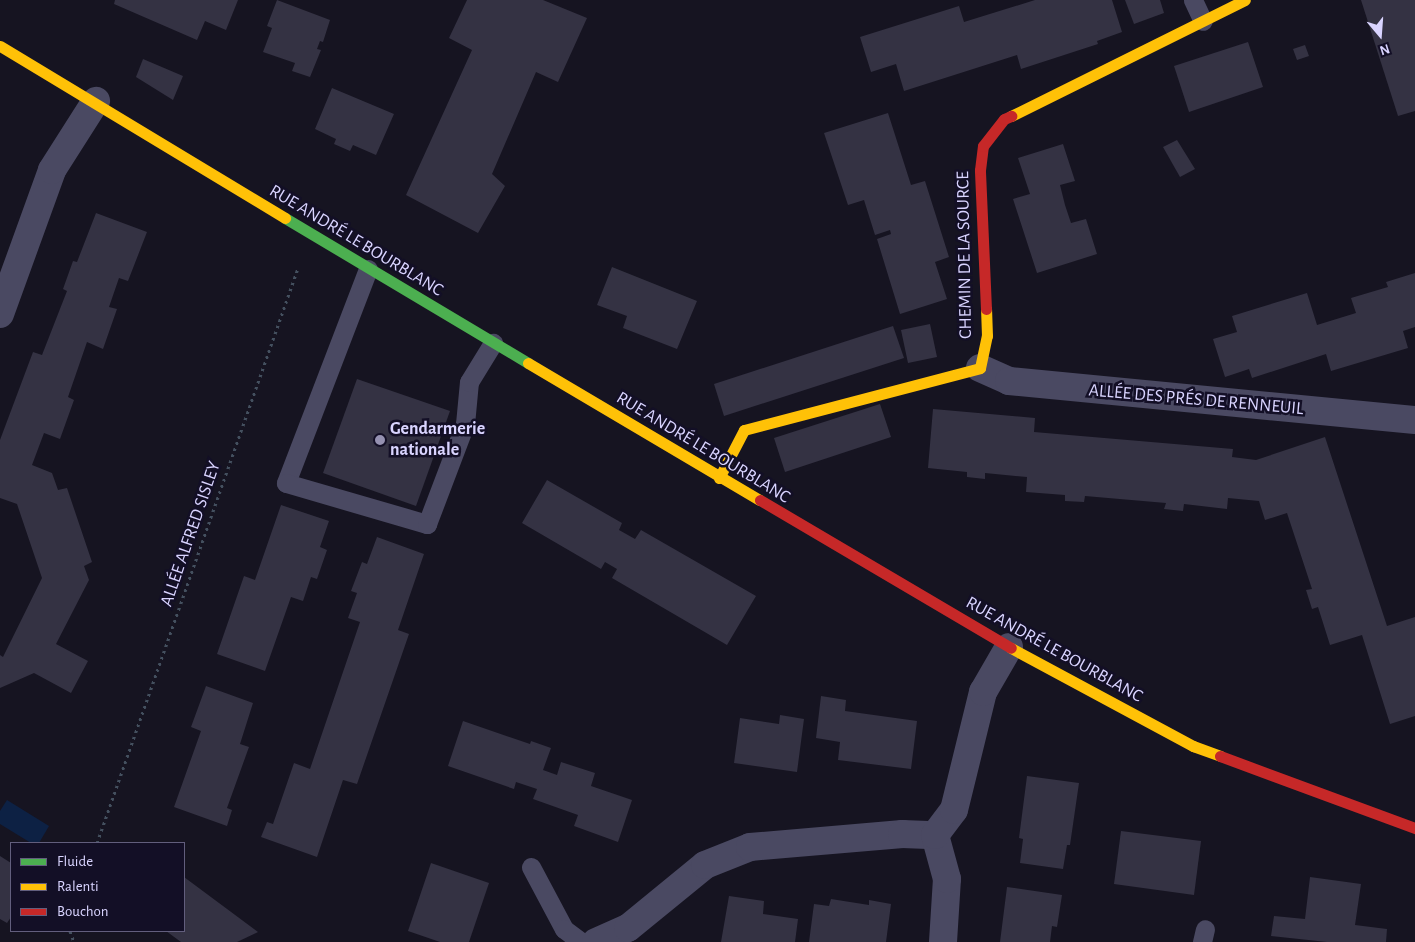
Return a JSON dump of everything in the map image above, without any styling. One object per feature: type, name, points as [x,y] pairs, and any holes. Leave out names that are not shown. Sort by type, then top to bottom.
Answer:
[{"type":"street","name":"CHEMIN DE LA SOURCE","points":[[980,368],[986,336],[980,170],[983,146],[1004,120],[1245,0]]},
{"type":"street","name":"RUE ANDRÉ LE BOURBLANC","points":[[0,46],[96,101],[310,235],[1009,648],[1193,746],[1415,828]]},
{"type":"street","points":[[0,314],[52,170],[96,101]]},
{"type":"street","name":"ALLÉE DES PRÉS DE RENNEUIL","points":[[980,368],[1009,381],[1415,420]]},
{"type":"street","points":[[719,478],[744,430],[980,368]]},
{"type":"street","points":[[935,835],[954,810],[983,692],[1009,648]]},
{"type":"street","points":[[596,942],[628,928],[705,865],[750,847],[864,836],[935,835]]},
{"type":"street","points":[[935,835],[947,879],[943,942]]},
{"type":"lane","points":[[1193,0],[1203,21]]},
{"type":"lane","points":[[368,269],[286,483],[427,524],[465,424],[469,382],[493,343]]},
{"type":"lane","points":[[531,867],[564,929],[581,942]]},
{"type":"path","name":"ALLÉE ALFRED SISLEY","points":[[97,842],[310,235]]},
{"type":"water","points":[[7,800],[49,826],[40,842],[29,842],[0,824],[0,811]]},
{"type":"building","points":[[115,0],[238,0],[226,30],[205,21],[197,40],[114,4]]},
{"type":"building","points":[[277,0],[330,20],[323,42],[320,41],[317,49],[321,50],[310,77],[292,71],[295,63],[263,52],[272,28],[267,26]]},
{"type":"building","points":[[467,0],[543,0],[587,18],[558,82],[536,72],[492,174],[505,186],[478,233],[406,195],[472,50],[449,38]]},
{"type":"building","points":[[1035,0],[1112,0],[1122,32],[1097,41],[1098,44],[1021,69],[1017,55],[904,91],[896,64],[871,72],[860,37],[959,6],[964,22]]},
{"type":"building","points":[[1125,0],[1160,0],[1164,13],[1134,24]]},
{"type":"building","points":[[1361,0],[1415,0],[1415,111],[1398,116]]},
{"type":"building","points":[[1248,42],[1263,87],[1189,112],[1174,66]]},
{"type":"building","points":[[1305,45],[1309,56],[1297,60],[1293,49]]},
{"type":"building","points":[[143,59],[183,76],[173,100],[136,77]]},
{"type":"building","points":[[332,88],[394,114],[376,155],[353,145],[350,151],[334,144],[336,139],[315,129]]},
{"type":"building","points":[[888,113],[911,185],[925,181],[949,257],[935,262],[947,299],[900,314],[877,239],[891,234],[890,230],[875,235],[864,200],[848,205],[824,133]]},
{"type":"building","points":[[1177,140],[1195,169],[1180,177],[1163,147]]},
{"type":"building","points":[[1063,144],[1075,181],[1060,185],[1065,205],[1071,223],[1086,219],[1097,254],[1037,273],[1013,199],[1030,194],[1018,158]]},
{"type":"building","points":[[96,213],[147,232],[128,281],[119,278],[109,307],[117,309],[103,349],[87,342],[68,397],[74,400],[60,439],[44,433],[32,465],[52,473],[58,490],[67,488],[92,562],[84,566],[89,580],[56,644],[88,661],[71,693],[34,673],[0,688],[0,655],[3,657],[42,578],[17,504],[0,498],[0,440],[33,352],[42,355],[67,291],[63,289],[73,261],[77,262]]},
{"type":"building","points":[[612,267],[697,301],[677,349],[623,328],[627,316],[597,305]]},
{"type":"building","points":[[1415,273],[1415,327],[1403,331],[1408,348],[1331,371],[1326,354],[1252,378],[1249,369],[1225,377],[1213,339],[1237,332],[1232,316],[1307,293],[1317,325],[1356,313],[1351,298],[1388,287],[1386,282]]},
{"type":"building","points":[[930,324],[937,357],[908,363],[901,330]]},
{"type":"building","points":[[893,326],[904,358],[724,416],[714,384]]},
{"type":"building","points":[[357,379],[450,411],[416,506],[323,473]]},
{"type":"building","points":[[880,404],[891,437],[785,472],[774,438]]},
{"type":"building","points":[[933,409],[1035,418],[1034,432],[1233,449],[1232,457],[1256,460],[1325,437],[1387,626],[1415,617],[1415,716],[1390,724],[1362,635],[1330,645],[1318,607],[1312,609],[1306,590],[1312,589],[1287,513],[1265,520],[1259,501],[1228,498],[1227,509],[1184,504],[1183,511],[1164,509],[1166,503],[1085,496],[1084,502],[1065,501],[1065,495],[1026,492],[1027,477],[985,473],[985,479],[967,477],[967,472],[928,468]]},
{"type":"building","points":[[547,480],[622,523],[619,530],[635,539],[641,530],[756,596],[727,645],[612,578],[617,569],[605,562],[601,569],[522,523]]},
{"type":"building","points":[[281,505],[329,521],[320,547],[327,550],[317,579],[311,577],[303,601],[291,597],[265,671],[217,654],[244,576],[255,580]]},
{"type":"building","points":[[377,537],[424,554],[398,630],[409,634],[357,784],[343,780],[317,857],[261,837],[267,822],[273,824],[294,763],[310,769],[360,622],[348,618],[357,593],[351,591],[362,562],[367,564]]},
{"type":"building","points":[[206,686],[253,703],[240,744],[249,747],[227,808],[232,810],[227,826],[174,807],[201,731],[191,727]]},
{"type":"building","points":[[821,696],[846,700],[845,711],[917,721],[911,769],[838,760],[840,742],[816,738]]},
{"type":"building","points":[[780,715],[804,719],[797,772],[734,763],[740,718],[779,724]]},
{"type":"building","points":[[463,721],[530,744],[531,741],[551,748],[543,770],[557,775],[561,762],[595,773],[591,786],[632,800],[618,842],[574,826],[578,815],[533,799],[537,789],[516,782],[514,789],[448,766]]},
{"type":"building","points":[[1027,776],[1079,783],[1070,845],[1067,845],[1063,869],[1020,863],[1023,839],[1019,838]]},
{"type":"building","points":[[1121,831],[1201,841],[1194,895],[1114,884]]},
{"type":"building","points":[[0,856],[10,862],[10,918],[7,923],[0,919]]},
{"type":"building","points":[[431,863],[489,883],[469,942],[440,942],[408,931]]},
{"type":"building","points":[[1310,877],[1361,884],[1355,925],[1387,929],[1386,942],[1327,942],[1271,936],[1274,916],[1305,919]]},
{"type":"building","points":[[185,878],[258,932],[237,942],[181,942],[167,932],[185,932]]},
{"type":"building","points":[[1007,887],[1062,895],[1057,927],[1052,926],[1050,942],[1000,942]]},
{"type":"building","points":[[729,896],[764,901],[763,914],[798,919],[795,942],[721,942]]},
{"type":"building","points":[[831,899],[869,905],[869,900],[891,904],[886,942],[809,942],[814,904],[829,906]]},
{"type":"traffic: fast","points":[[285,218],[528,363]]},
{"type":"traffic: slow","points":[[1011,116],[1245,0]]},
{"type":"traffic: slow","points":[[0,46],[285,218]]},
{"type":"traffic: slow","points":[[719,478],[744,430],[980,368],[987,336],[986,309]]},
{"type":"traffic: slow","points":[[528,363],[760,500]]},
{"type":"traffic: slow","points":[[1011,648],[1193,746],[1220,756]]},
{"type":"traffic: jam","points":[[986,309],[980,170],[983,146],[1004,119],[1011,116]]},
{"type":"traffic: jam","points":[[760,500],[1011,648]]},
{"type":"traffic: jam","points":[[1220,756],[1415,828]]},
{"type":"place","name":"Gendarmerie nationale","points":[[380,440]]}]
